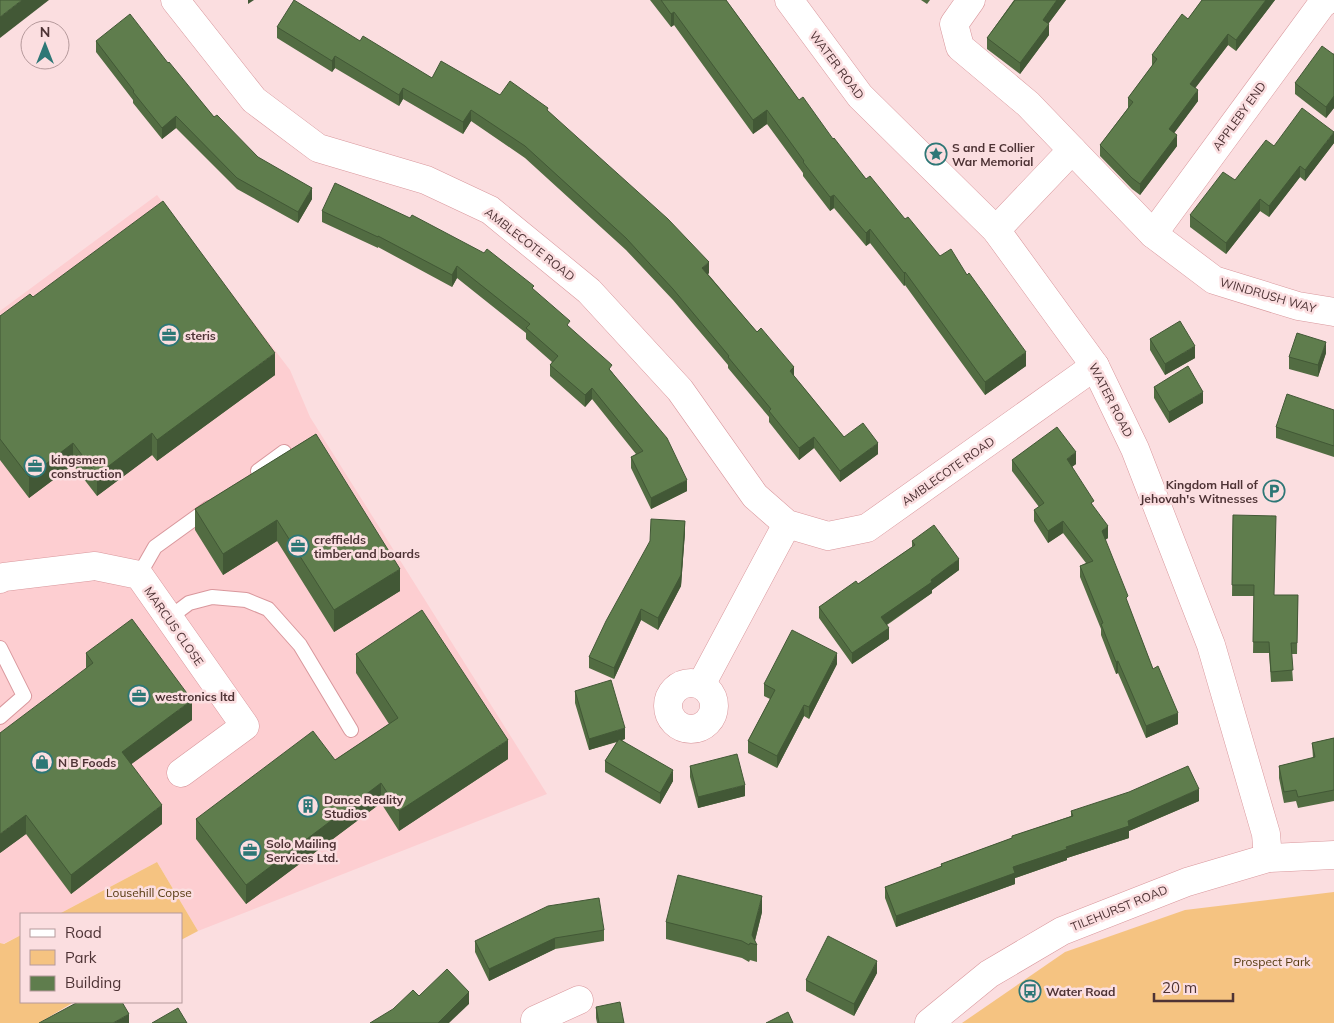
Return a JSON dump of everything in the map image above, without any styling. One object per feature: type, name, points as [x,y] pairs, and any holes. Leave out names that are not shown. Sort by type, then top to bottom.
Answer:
[{"type":"street","name":"AMBLECOTE ROAD","points":[[175,0],[254,100],[318,148],[426,180],[490,210],[590,291],[680,390],[755,496],[787,524],[828,536],[867,528],[1095,366]]},
{"type":"street","name":"WATER ROAD","points":[[788,0],[860,96],[996,230],[1095,366],[1136,449],[1211,644],[1266,834],[1268,858]]},
{"type":"street","name":"WINDRUSH WAY","points":[[971,0],[954,24],[960,47],[1028,104],[1153,234],[1214,280],[1298,306],[1334,312]]},
{"type":"street","name":"APPLEBY END","points":[[1153,234],[1322,4],[1328,0]]},
{"type":"street","points":[[996,230],[1072,150]]},
{"type":"street","points":[[701,685],[787,524]]},
{"type":"street","name":"MARCUS CLOSE","points":[[0,579],[95,566],[138,575],[245,726],[181,773]]},
{"type":"street","name":"TILEHURST ROAD","points":[[929,1023],[989,974],[1062,931],[1187,882],[1268,858],[1334,854]]},
{"type":"street","points":[[534,1022],[579,1000]]},
{"type":"lane","points":[[246,480],[284,452]]},
{"type":"lane","points":[[138,575],[155,547],[216,502]]},
{"type":"lane","points":[[169,618],[189,603],[212,597],[246,600],[268,609],[300,645],[351,730]]},
{"type":"lane","points":[[0,648],[24,696],[0,717]]},
{"type":"shaded area","points":[[157,195],[290,370],[310,417],[547,794],[198,931],[157,862],[61,913],[20,913],[20,936],[3,944],[0,943],[0,311]]},
{"type":"green space","name":"Lousehill Copse","points":[[157,862],[198,931],[182,939],[182,913],[61,913]]},
{"type":"green space","name":"Prospect Park","points":[[1334,892],[1334,1023],[962,1023],[1065,952],[1185,910]]},
{"type":"green space","points":[[20,936],[20,1003],[72,1003],[39,1023],[0,1023],[0,943],[4,944]]},
{"type":"building","points":[[0,0],[22,0],[0,17]]},
{"type":"building","points":[[294,0],[360,41],[363,36],[432,78],[441,61],[500,95],[510,81],[548,108],[547,110],[668,219],[709,262],[702,268],[757,332],[761,328],[794,367],[790,371],[844,437],[863,423],[878,443],[840,471],[814,437],[799,448],[729,356],[673,289],[626,238],[525,146],[471,110],[463,122],[403,88],[399,95],[335,56],[332,61],[277,27]]},
{"type":"building","points":[[661,0],[726,0],[799,100],[803,97],[833,139],[866,179],[870,176],[905,219],[908,217],[940,256],[951,249],[967,275],[969,273],[1026,352],[985,382],[905,272],[870,229],[866,233],[834,195],[830,197],[767,110],[753,120],[674,12],[671,14]]},
{"type":"building","points":[[1015,0],[1057,0],[1043,20],[1049,24],[1020,63],[987,38]]},
{"type":"building","points":[[1202,0],[1266,0],[1236,40],[1228,34],[1190,84],[1198,90],[1169,129],[1177,135],[1140,184],[1100,145],[1133,102],[1128,98],[1157,59],[1152,55],[1182,14],[1188,19]]},
{"type":"building","points":[[130,14],[168,63],[214,117],[217,115],[258,157],[312,188],[298,212],[237,178],[176,116],[162,128],[96,41]]},
{"type":"building","points":[[1322,46],[1334,54],[1334,96],[1326,107],[1295,83]]},
{"type":"building","points":[[1302,108],[1334,132],[1305,170],[1300,166],[1269,206],[1260,199],[1226,243],[1190,215],[1223,172],[1235,180],[1266,140],[1274,146]]},
{"type":"building","points":[[335,183],[410,218],[412,215],[484,253],[487,249],[534,286],[532,288],[570,321],[567,325],[612,365],[609,369],[667,438],[687,480],[651,498],[631,457],[643,451],[592,388],[585,395],[550,365],[558,356],[526,328],[530,324],[457,266],[452,275],[378,236],[322,211]]},
{"type":"building","points":[[163,201],[275,353],[157,440],[152,433],[97,475],[73,443],[29,477],[0,439],[0,316],[30,294],[33,297]]},
{"type":"building","points":[[1180,321],[1195,346],[1165,364],[1150,339]]},
{"type":"building","points":[[1297,333],[1326,342],[1318,365],[1289,357]]},
{"type":"building","points":[[1188,366],[1203,392],[1169,412],[1154,387]]},
{"type":"building","points":[[1287,394],[1334,410],[1334,446],[1276,427]]},
{"type":"building","points":[[1057,427],[1076,452],[1067,459],[1094,501],[1091,503],[1108,526],[1102,531],[1128,596],[1126,598],[1153,669],[1158,666],[1178,713],[1146,726],[1118,661],[1116,662],[1101,624],[1103,623],[1080,566],[1093,561],[1063,521],[1048,531],[1034,510],[1044,503],[1012,460]]},
{"type":"building","points":[[316,434],[400,569],[334,610],[277,520],[223,554],[195,509]]},
{"type":"building","points":[[1233,515],[1276,516],[1274,595],[1298,595],[1297,643],[1291,643],[1293,670],[1271,672],[1269,642],[1253,642],[1254,585],[1232,585]]},
{"type":"building","points":[[651,519],[685,521],[681,575],[658,618],[641,609],[614,668],[589,657],[606,621],[650,541]]},
{"type":"building","points":[[934,525],[959,559],[931,580],[932,582],[881,617],[889,628],[852,653],[819,607],[856,581],[858,584],[915,545],[912,541]]},
{"type":"building","points":[[422,610],[508,740],[399,811],[381,783],[246,885],[196,819],[313,731],[335,760],[398,718],[356,654]]},
{"type":"building","points":[[132,619],[192,700],[122,752],[162,805],[71,875],[26,815],[0,834],[0,733],[93,663],[86,653]]},
{"type":"building","points":[[792,630],[837,653],[809,707],[804,705],[777,756],[748,741],[775,690],[764,684]]},
{"type":"building","points":[[611,680],[625,728],[589,739],[575,691]]},
{"type":"building","points":[[1334,738],[1334,790],[1298,797],[1296,790],[1284,792],[1279,766],[1315,757],[1312,743]]},
{"type":"building","points":[[619,739],[673,770],[660,793],[605,761]]},
{"type":"building","points":[[737,754],[745,785],[698,797],[690,766]]},
{"type":"building","points":[[1188,766],[1199,789],[1128,821],[1129,826],[1013,867],[1015,873],[896,916],[885,887],[1012,838],[1012,836],[1073,816],[1071,811],[1129,792]]},
{"type":"building","points":[[678,875],[762,896],[752,935],[757,945],[750,943],[749,945],[742,941],[666,922]]},
{"type":"building","points":[[599,898],[604,930],[555,938],[489,969],[475,941],[548,906]]},
{"type":"building","points":[[828,936],[877,961],[854,1004],[806,980]]},
{"type":"building","points":[[447,969],[469,992],[438,1023],[370,1023],[393,1009],[413,990],[419,996]]},
{"type":"building","points":[[620,1002],[624,1023],[599,1023],[596,1007]]},
{"type":"building","points":[[76,1003],[123,1003],[129,1014],[113,1023],[39,1023]]},
{"type":"building","points":[[178,1008],[187,1023],[152,1023]]},
{"type":"building","points":[[788,1012],[793,1023],[766,1023]]},
{"type":"place","name":"S and E Collier War Memorial","points":[[936,154]]},
{"type":"place","name":"steris","points":[[169,335]]},
{"type":"place","name":"kingsmen construction","points":[[35,466]]},
{"type":"place","name":"Kingdom Hall of Jehovah's Witnesses","points":[[1274,491]]},
{"type":"place","name":"creffields timber and boards","points":[[298,546]]},
{"type":"place","name":"westronics ltd","points":[[139,696]]},
{"type":"place","name":"N B Foods","points":[[42,762]]},
{"type":"place","name":"Dance Reality Studios","points":[[308,806]]},
{"type":"place","name":"Solo Mailing Services Ltd.","points":[[250,850]]},
{"type":"place","name":"Water Road","points":[[1030,991]]}]
